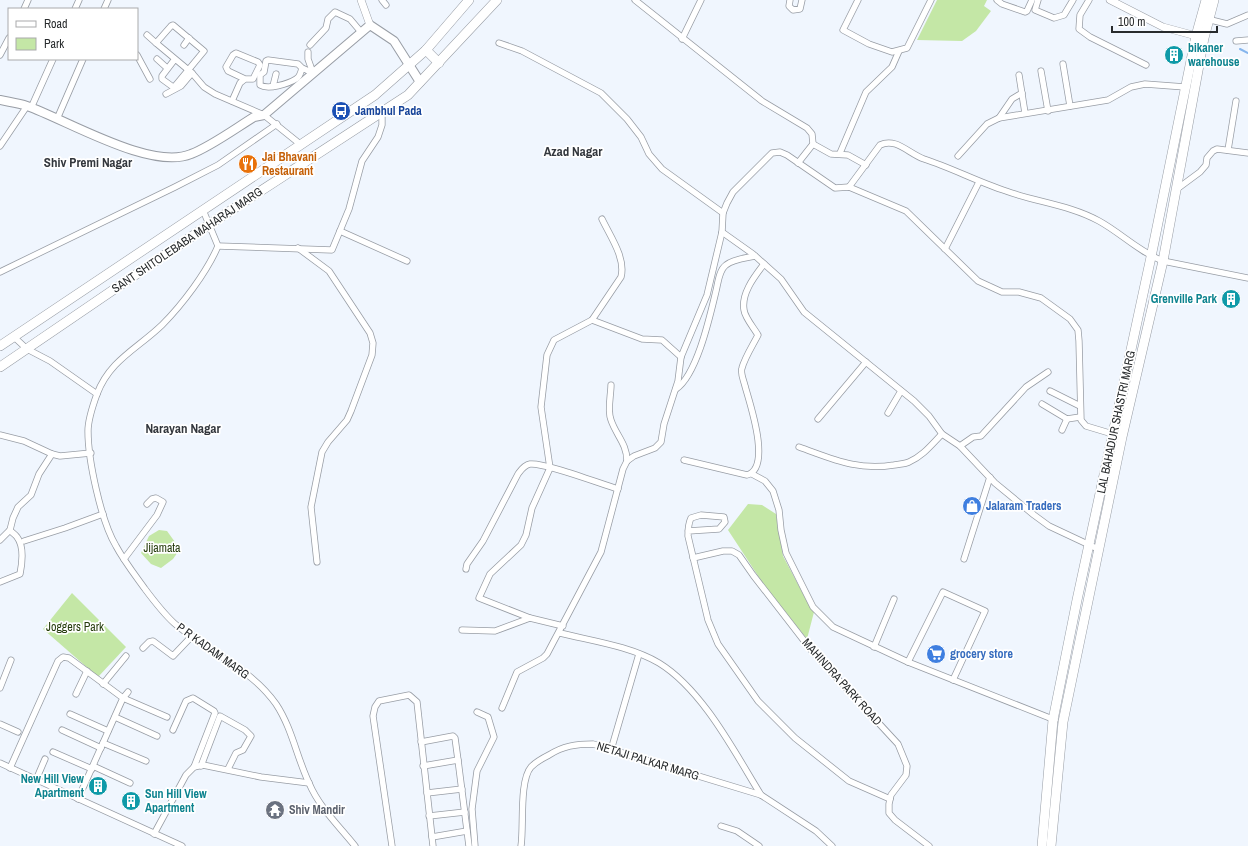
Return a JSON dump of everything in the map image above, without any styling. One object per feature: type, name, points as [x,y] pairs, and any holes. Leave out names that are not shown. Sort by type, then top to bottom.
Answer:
[{"type":"main road","name":"SANT SHITOLEBABA MAHARAJ MARG","points":[[0,367],[210,224],[408,95],[497,0]]},
{"type":"main road","name":"LAL BAHADUR SHASTRI MARG","points":[[1205,19],[1206,0]]},
{"type":"main road","name":"LAL BAHADUR SHASTRI MARG","points":[[1058,721],[1073,671],[1094,547],[1117,436],[1125,377],[1186,87],[1205,19],[1214,0]]},
{"type":"main road","name":"SANT SHITOLEBABA MAHARAJ MARG","points":[[1,346],[374,95],[426,50],[467,3]]},
{"type":"main road","points":[[0,100],[29,107],[150,156],[171,158],[190,155],[254,117],[264,115],[370,25],[394,41],[420,82]]},
{"type":"main road","name":"LAL BAHADUR SHASTRI MARG","points":[[1117,436],[1135,378],[1163,262],[1177,190],[1200,37]]},
{"type":"main road","points":[[426,50],[439,63]]},
{"type":"main road","points":[[1142,298],[1154,301]]},
{"type":"main road","points":[[1,346],[10,361]]},
{"type":"main road","points":[[1125,377],[1135,378]]},
{"type":"main road","name":"LAL BAHADUR SHASTRI MARG","points":[[1042,846],[1048,828],[1063,670],[1094,547]]},
{"type":"main road","points":[[1063,670],[1073,671]]},
{"type":"main road","name":"LAL BAHADUR SHASTRI MARG","points":[[1048,828],[1051,846]]},
{"type":"street","points":[[361,0],[370,25]]},
{"type":"street","points":[[635,0],[682,39],[762,101],[807,128],[812,134],[813,144],[798,163]]},
{"type":"street","points":[[682,39],[701,0]]},
{"type":"street","points":[[790,0],[789,6],[793,10],[800,9],[802,0]]},
{"type":"street","points":[[858,0],[843,30],[869,44],[892,52],[899,52],[907,48],[931,0]]},
{"type":"street","points":[[997,0],[1002,4],[1025,12],[1027,11],[1032,0]]},
{"type":"street","points":[[1038,0],[1035,10],[1054,18],[1064,15],[1073,0]]},
{"type":"street","points":[[1089,0],[1080,15],[1079,29],[1090,38],[1146,65]]},
{"type":"street","points":[[1110,0],[1163,27],[1200,37]]},
{"type":"street","points":[[379,1],[386,5]]},
{"type":"street","points":[[310,45],[326,28],[328,19],[335,12],[350,19],[361,32]]},
{"type":"street","points":[[1205,19],[1227,24],[1248,15]]},
{"type":"street","points":[[156,43],[170,26],[174,25],[204,51],[181,86],[166,94]]},
{"type":"street","points":[[147,35],[190,72],[204,87],[215,94],[264,115],[300,144]]},
{"type":"street","points":[[184,45],[189,38]]},
{"type":"street","points":[[0,55],[8,40]]},
{"type":"street","points":[[1236,41],[1248,40]]},
{"type":"street","points":[[499,43],[522,51],[601,93],[627,119],[641,137],[649,154],[662,169],[724,213]]},
{"type":"street","points":[[308,52],[308,59],[313,73]]},
{"type":"street","points":[[840,153],[866,92],[892,67],[899,52]]},
{"type":"street","points":[[232,101],[240,83],[245,79],[253,79],[260,65],[258,62],[236,53],[233,54],[226,67],[228,71],[245,79]]},
{"type":"street","points":[[138,57],[150,79]]},
{"type":"street","points":[[157,59],[167,68]]},
{"type":"street","points":[[175,59],[167,68],[162,79],[173,87],[190,72]]},
{"type":"street","points":[[0,146],[29,107],[52,60]]},
{"type":"street","points":[[57,119],[83,60]]},
{"type":"street","points":[[302,68],[296,79],[273,86],[261,86],[260,84],[260,75],[264,72],[266,61],[268,60],[298,64],[302,68],[313,73]]},
{"type":"street","points":[[1063,64],[1070,106]]},
{"type":"street","points":[[1041,71],[1048,110]]},
{"type":"street","points":[[273,86],[276,74]]},
{"type":"street","points":[[1019,75],[1024,113]]},
{"type":"street","points":[[958,156],[987,124],[999,118],[1108,100],[1131,87],[1145,84],[1186,87]]},
{"type":"street","points":[[999,118],[1012,100],[1022,93]]},
{"type":"street","points":[[1228,150],[1236,101]]},
{"type":"street","points":[[203,210],[218,246],[332,250],[349,209],[362,161],[378,137],[382,125],[382,111]]},
{"type":"street","points":[[0,272],[218,165],[277,124]]},
{"type":"street","points":[[849,187],[880,145],[886,142],[896,144],[920,158],[948,167],[979,182],[1007,192],[1075,210],[1099,221],[1151,257],[1163,262],[1248,278]]},
{"type":"street","points":[[813,144],[831,154],[840,153],[848,155],[866,165]]},
{"type":"street","points":[[1177,190],[1200,172],[1213,151],[1217,149],[1248,153]]},
{"type":"street","points":[[627,461],[634,456],[659,446],[676,389],[681,357],[707,295],[722,232],[724,213],[733,192],[772,152],[780,152],[831,186],[842,188],[849,187],[906,211],[978,281],[1002,292],[1019,292],[1041,298],[1070,319],[1078,330],[1079,335],[1080,417],[1086,426],[1117,436]]},
{"type":"street","points":[[945,249],[979,182]]},
{"type":"street","points":[[563,626],[530,618],[479,598],[490,574],[521,545],[526,535],[532,508],[550,468],[541,407],[547,355],[554,340],[592,320],[618,284],[623,270],[621,260],[602,219]]},
{"type":"street","points":[[340,231],[407,262]]},
{"type":"street","points":[[722,232],[755,256],[781,279],[804,312],[901,391],[929,416],[942,434],[960,446],[990,477],[1049,526],[1094,547]]},
{"type":"street","name":"P R KADAM MARG","points":[[218,246],[210,262],[194,286],[162,324],[112,366],[97,394],[88,430],[94,483],[103,514],[115,544],[124,559],[155,602],[174,622],[240,668],[262,688],[276,705],[290,732],[317,800],[355,846]]},
{"type":"street","points":[[298,248],[329,271],[370,333],[373,343],[372,355],[347,420],[328,442],[322,452],[310,507],[317,562]]},
{"type":"street","points":[[676,389],[682,385],[691,371],[710,313],[721,271],[726,265],[755,256]]},
{"type":"street","points":[[752,474],[756,469],[759,453],[758,439],[741,369],[758,334],[744,310],[744,300],[748,288],[764,264]]},
{"type":"street","points":[[592,320],[642,339],[662,340],[681,357]]},
{"type":"street","points":[[14,337],[27,349],[50,361],[97,394]]},
{"type":"street","points":[[818,419],[866,362]]},
{"type":"street","points":[[960,446],[973,437],[981,436],[1026,387],[1048,372]]},
{"type":"street","points":[[502,708],[517,672],[542,658],[560,633],[601,552],[623,469],[627,461],[627,452],[610,417],[611,385]]},
{"type":"street","points":[[888,413],[901,391]]},
{"type":"street","points":[[1050,391],[1080,406]]},
{"type":"street","points":[[1042,404],[1068,419],[1080,417]]},
{"type":"street","points":[[1062,430],[1068,419]]},
{"type":"street","points":[[799,447],[836,461],[857,466],[876,468],[909,462],[923,453],[942,434]]},
{"type":"street","points":[[0,435],[24,441],[52,454],[69,456],[91,453]]},
{"type":"street","points":[[0,540],[10,530],[18,507],[31,495],[40,474],[52,454]]},
{"type":"street","points":[[684,460],[747,475],[752,474],[765,481],[773,491],[779,510],[781,530],[786,553],[813,607],[833,627],[908,662],[1058,721]]},
{"type":"street","points":[[466,569],[467,564],[483,541],[522,468],[529,464],[550,468],[618,490]]},
{"type":"street","points":[[964,559],[990,477]]},
{"type":"street","points":[[124,559],[157,515],[163,502],[156,498],[152,499],[148,504]]},
{"type":"street","points":[[24,541],[103,514]]},
{"type":"street","points":[[688,530],[719,529],[725,522],[724,517],[701,515],[691,518],[688,524],[688,530],[693,558],[708,620],[718,644],[758,701],[795,738],[849,781],[890,799],[889,813],[894,820],[929,846]]},
{"type":"street","points":[[0,582],[20,574],[21,549],[18,538],[10,530]]},
{"type":"street","name":"MAHINDRA PARK ROAD","points":[[693,558],[732,550],[739,555],[812,651],[898,744],[907,766],[906,775],[890,799]]},
{"type":"street","points":[[908,662],[943,592],[985,611],[953,680]]},
{"type":"street","points":[[874,647],[894,600]]},
{"type":"street","points":[[462,630],[495,631],[530,618]]},
{"type":"street","points":[[560,633],[638,654],[659,664],[678,678],[702,704],[724,734],[761,795]]},
{"type":"street","points":[[143,648],[149,642],[153,641],[173,656],[192,636]]},
{"type":"street","points":[[611,750],[638,654]]},
{"type":"street","points":[[103,684],[126,656]]},
{"type":"street","points":[[10,768],[58,661],[63,657],[69,658],[123,698],[167,717]]},
{"type":"street","points":[[0,688],[11,660]]},
{"type":"street","points":[[76,694],[87,672]]},
{"type":"street","points":[[78,799],[123,698],[128,692]]},
{"type":"street","points":[[392,846],[373,716],[375,707],[379,701],[409,695],[417,702],[420,742],[433,846]]},
{"type":"street","points":[[173,730],[186,701],[193,698],[214,711],[215,713],[194,768]]},
{"type":"street","points":[[476,846],[472,809],[477,771],[494,737],[488,717],[477,712]]},
{"type":"street","points":[[70,714],[108,731]]},
{"type":"street","points":[[201,766],[220,716],[245,730],[250,736],[243,750],[236,753],[228,770]]},
{"type":"street","points":[[115,717],[157,736]]},
{"type":"street","points":[[0,724],[18,732]]},
{"type":"street","points":[[62,730],[146,761]]},
{"type":"street","points":[[420,742],[453,736],[455,738],[469,846]]},
{"type":"street","name":"NETAJI PALKAR MARG","points":[[521,846],[524,824],[523,793],[530,768],[543,758],[567,746],[593,744],[761,795],[816,830],[832,846]]},
{"type":"street","points":[[53,752],[130,783]]},
{"type":"street","points":[[36,780],[45,759]]},
{"type":"street","points":[[423,766],[458,760]]},
{"type":"street","points":[[0,763],[182,846]]},
{"type":"street","points":[[154,834],[186,775],[194,768],[201,766],[215,766],[261,777],[309,783]]},
{"type":"street","points":[[427,793],[462,789]]},
{"type":"street","points":[[429,816],[465,812]]},
{"type":"street","points":[[721,826],[737,831],[759,846]]},
{"type":"street","points":[[432,837],[467,831]]},
{"type":"green space","points":[[937,0],[987,0],[984,6],[991,11],[976,31],[962,41],[917,40]]},
{"type":"green space","points":[[748,504],[762,505],[776,514],[783,556],[814,612],[807,639],[766,588],[728,530]]},
{"type":"green space","name":"Jijamata","points":[[159,530],[167,531],[180,549],[173,559],[161,568],[151,564],[141,553],[149,536]]},
{"type":"green space","name":"Joggers Park","points":[[72,593],[126,647],[98,677],[43,629]]},
{"type":"waterway","points":[[1240,49],[1248,53]]},
{"type":"place","name":"bikaner warehouse","points":[[1174,55]]},
{"type":"place","name":"Jambhul Pada","points":[[341,111]]},
{"type":"place","name":"Jai Bhavani Restaurant","points":[[248,164]]},
{"type":"place","name":"Grenville Park","points":[[1231,299]]},
{"type":"place","name":"Jalaram Traders","points":[[972,506]]},
{"type":"place","name":"grocery store","points":[[936,654]]},
{"type":"place","name":"New Hill View Apartment","points":[[98,786]]},
{"type":"place","name":"Sun Hill View Apartment","points":[[131,801]]},
{"type":"place","name":"Shiv Mandir","points":[[275,810]]},
{"type":"district","name":"Azad Nagar","points":[[573,151]]},
{"type":"district","name":"Shiv Premi Nagar","points":[[88,162]]},
{"type":"district","name":"Narayan Nagar","points":[[183,428]]}]
